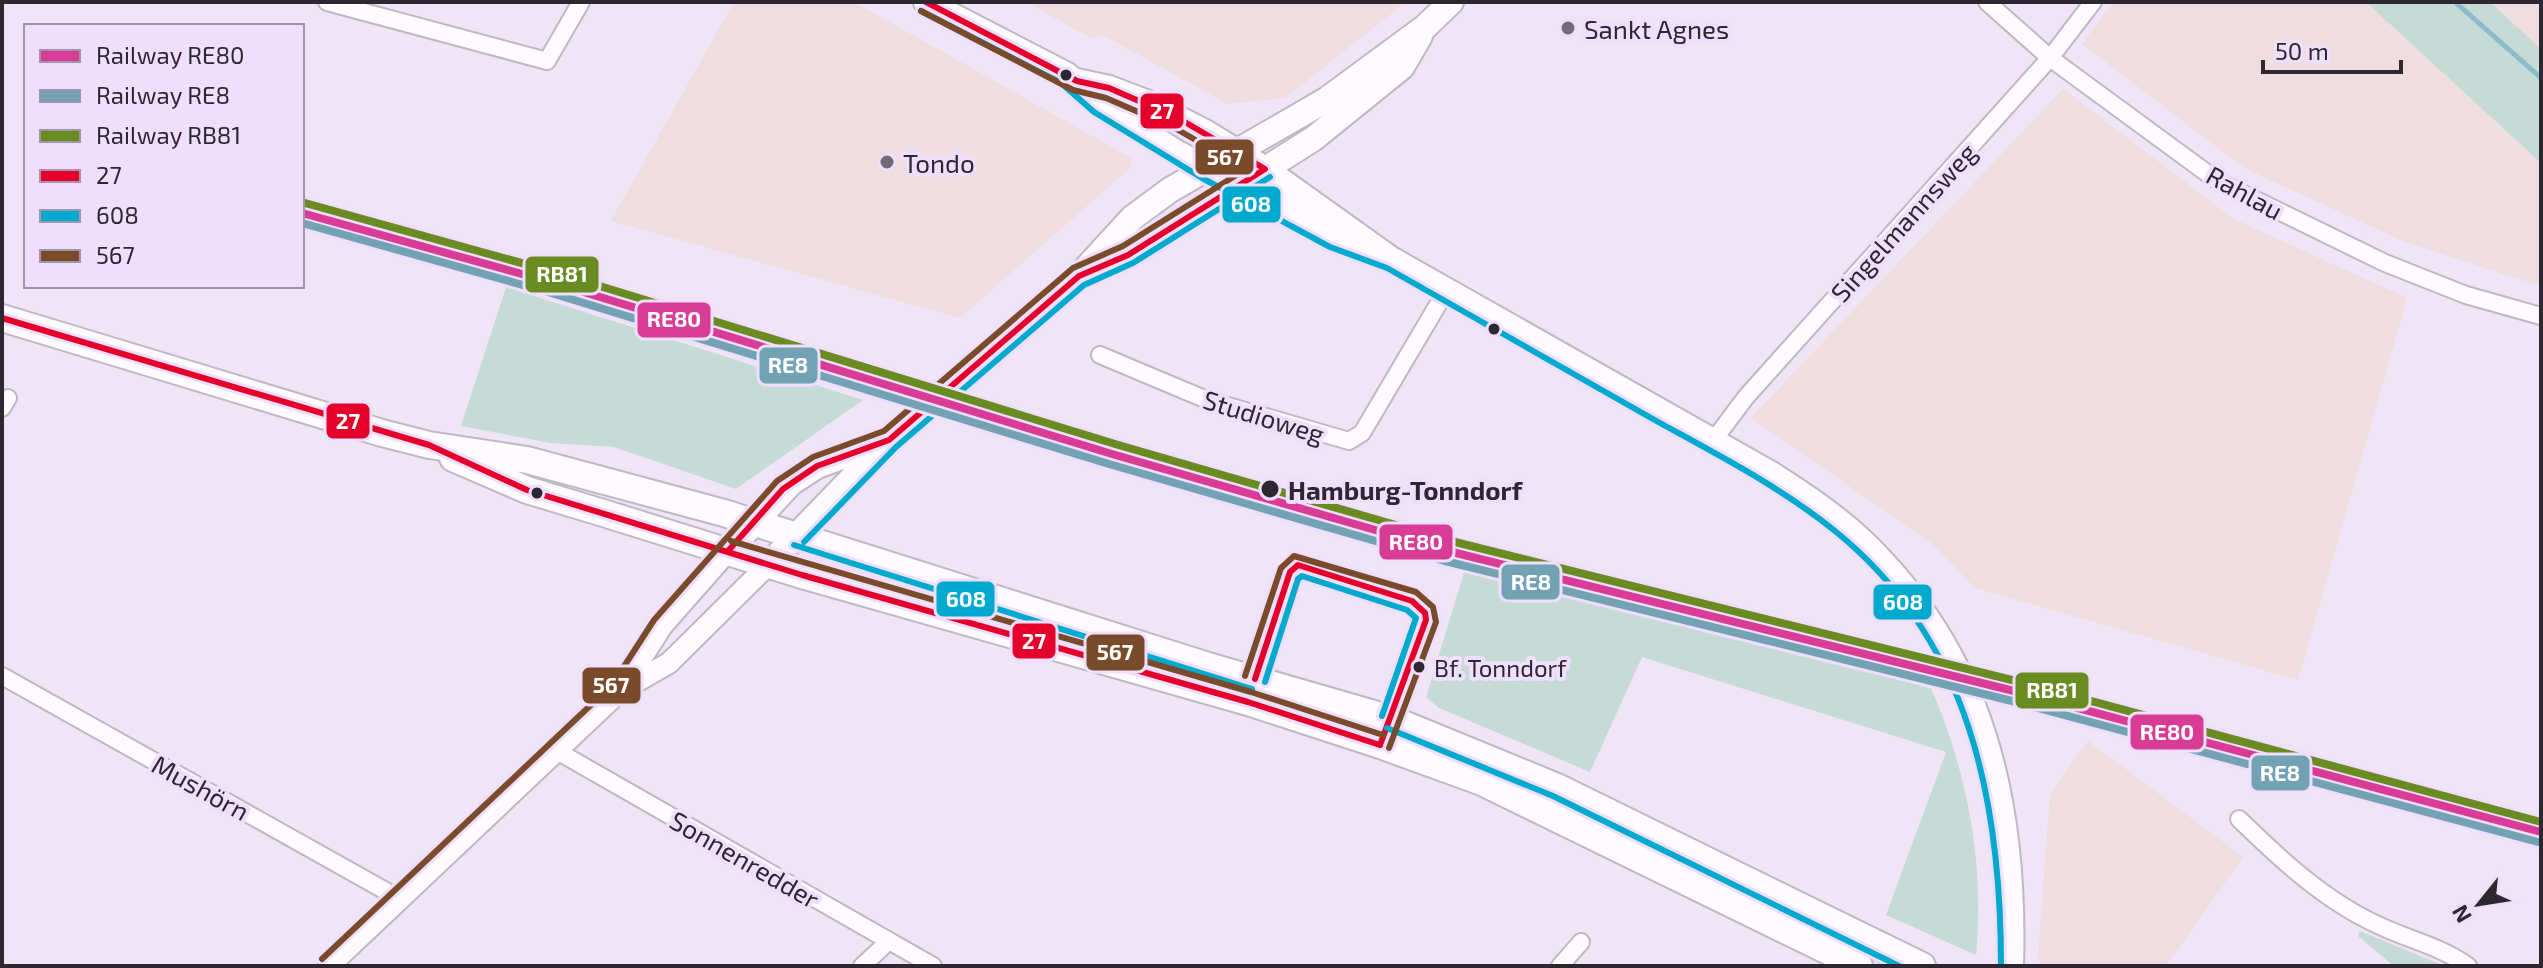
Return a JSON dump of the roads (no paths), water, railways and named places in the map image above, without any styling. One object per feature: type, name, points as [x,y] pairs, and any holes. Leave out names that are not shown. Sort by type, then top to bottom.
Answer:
[{"type":"main road","points":[[926,2],[1077,81],[1109,88],[1146,102],[1239,151],[1391,259],[1773,475],[1831,514],[1861,540],[1909,594],[1951,658],[1979,720],[1999,784],[2007,840],[2011,966]]},
{"type":"main road","points":[[769,564],[889,440],[1079,276],[1132,218],[1170,190],[1326,100],[1425,27],[1451,2]]},
{"type":"main road","points":[[1079,276],[1128,255],[1313,139],[1402,67],[1425,27]]},
{"type":"main road","points":[[1077,81],[1099,103],[1207,169],[1335,238],[1391,259]]},
{"type":"main road","points":[[2,318],[429,445],[527,460],[752,521],[1407,725],[1557,787],[1922,966]]},
{"type":"main road","points":[[728,551],[783,489],[817,466],[889,440]]},
{"type":"main road","points":[[429,445],[527,490],[769,564],[1248,702],[1482,782],[1859,966]]},
{"type":"street","points":[[327,2],[547,61],[581,2]]},
{"type":"street","name":"Rahlau","points":[[1987,2],[2050,58],[2219,182],[2385,263],[2466,295],[2541,316]]},
{"type":"street","name":"Singelmannsweg","points":[[1713,441],[1746,397],[2050,58],[2093,2]]},
{"type":"street","name":"Studioweg","points":[[1100,355],[1207,400],[1349,441],[1362,433],[1446,291]]},
{"type":"street","points":[[329,966],[620,691],[662,626],[728,551]]},
{"type":"street","points":[[620,691],[669,663],[769,564]]},
{"type":"street","name":"Mushörn","points":[[2,676],[400,899]]},
{"type":"street","name":"Sonnenredder","points":[[557,751],[933,966]]},
{"type":"street","points":[[2239,819],[2294,870],[2347,908],[2378,926],[2440,948],[2468,966]]},
{"type":"street","points":[[862,966],[889,941]]},
{"type":"street","points":[[1560,966],[1581,942]]},
{"type":"waterway","name":"Rahlau","points":[[2455,2],[2541,78]]},
{"type":"rail line","name":"RB81","points":[[305,203],[554,272],[1115,444],[1451,541],[2020,682],[2541,822]]},
{"type":"rail line","name":"RE80","points":[[304,214],[551,282],[1112,454],[1448,551],[2018,692],[2541,832]]},
{"type":"rail line","name":"RE8","points":[[304,224],[548,292],[1109,464],[1445,561],[2016,702],[2538,842]]},
{"type":"place","name":"Sankt Agnes","points":[[1568,28]]},
{"type":"place","name":"Tondo","points":[[887,162]]},
{"type":"place","name":"Hamburg-Tonndorf","points":[[1270,489]]},
{"type":"place","name":"Bf. Tonndorf","points":[[1419,667]]}]
